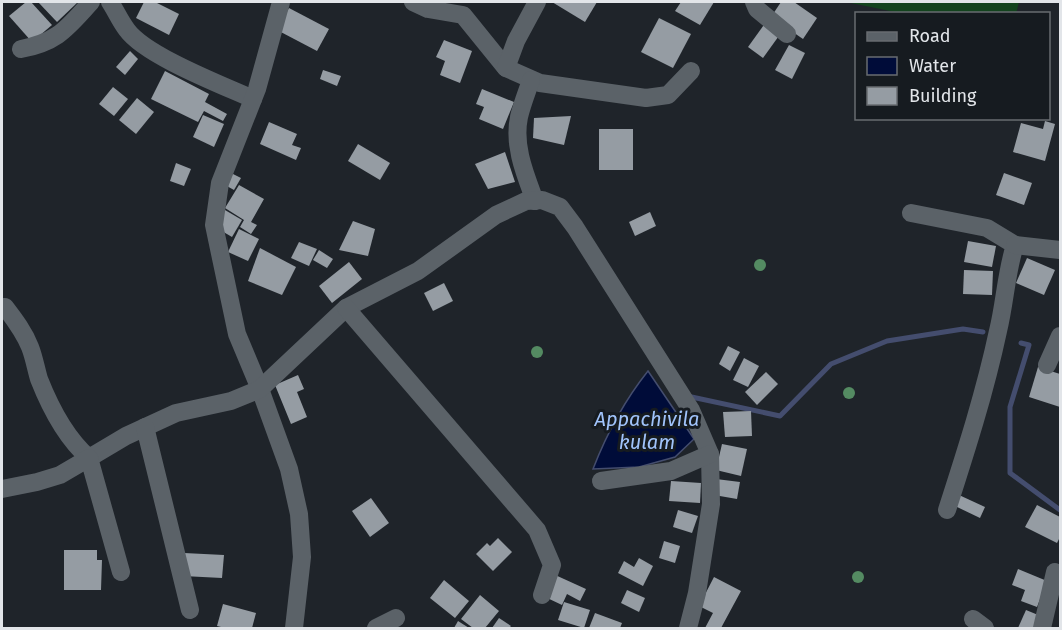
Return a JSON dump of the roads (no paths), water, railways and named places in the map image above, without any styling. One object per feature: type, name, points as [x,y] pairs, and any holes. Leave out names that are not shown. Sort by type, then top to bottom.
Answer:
[{"type":"street","points":[[21,49],[42,45],[60,34],[91,2]]},
{"type":"street","points":[[110,2],[127,31],[150,50],[253,99]]},
{"type":"street","points":[[281,2],[253,99],[220,183],[214,225],[237,334],[289,469],[299,514],[302,557],[294,628]]},
{"type":"street","points":[[413,2],[428,9],[466,8],[506,68],[540,83],[646,98],[668,95],[691,71]]},
{"type":"street","points":[[506,68],[516,41],[537,2]]},
{"type":"street","points":[[754,2],[757,9],[787,34]]},
{"type":"street","points":[[531,80],[519,118],[518,144],[522,166],[535,201]]},
{"type":"street","points":[[2,489],[60,475],[176,413],[231,401],[260,389],[346,308],[418,271],[496,215],[526,201],[542,200],[560,207],[575,227],[691,410],[710,454],[711,504],[697,593],[687,628]]},
{"type":"street","points":[[911,213],[987,228],[1015,245],[1060,250]]},
{"type":"street","points":[[947,510],[967,448],[998,332],[1010,261],[1015,245]]},
{"type":"street","points":[[2,307],[5,307],[20,326],[31,349],[39,379],[62,425],[80,450],[89,458],[121,572]]},
{"type":"street","points":[[346,308],[537,530],[552,565],[542,595]]},
{"type":"street","points":[[1047,365],[1060,336]]},
{"type":"street","points":[[145,428],[190,610]]},
{"type":"street","points":[[601,481],[671,471],[710,454]]},
{"type":"street","points":[[1042,628],[1055,572]]},
{"type":"street","points":[[376,628],[396,618]]},
{"type":"water","name":"Appachivila kulam","points":[[648,371],[694,439],[675,457],[639,467],[593,469],[617,418]]},
{"type":"waterway","points":[[687,396],[780,416],[831,364],[887,341],[963,329],[983,332]]},
{"type":"waterway","points":[[1021,343],[1029,345],[1010,407],[1010,473],[1060,510]]}]
